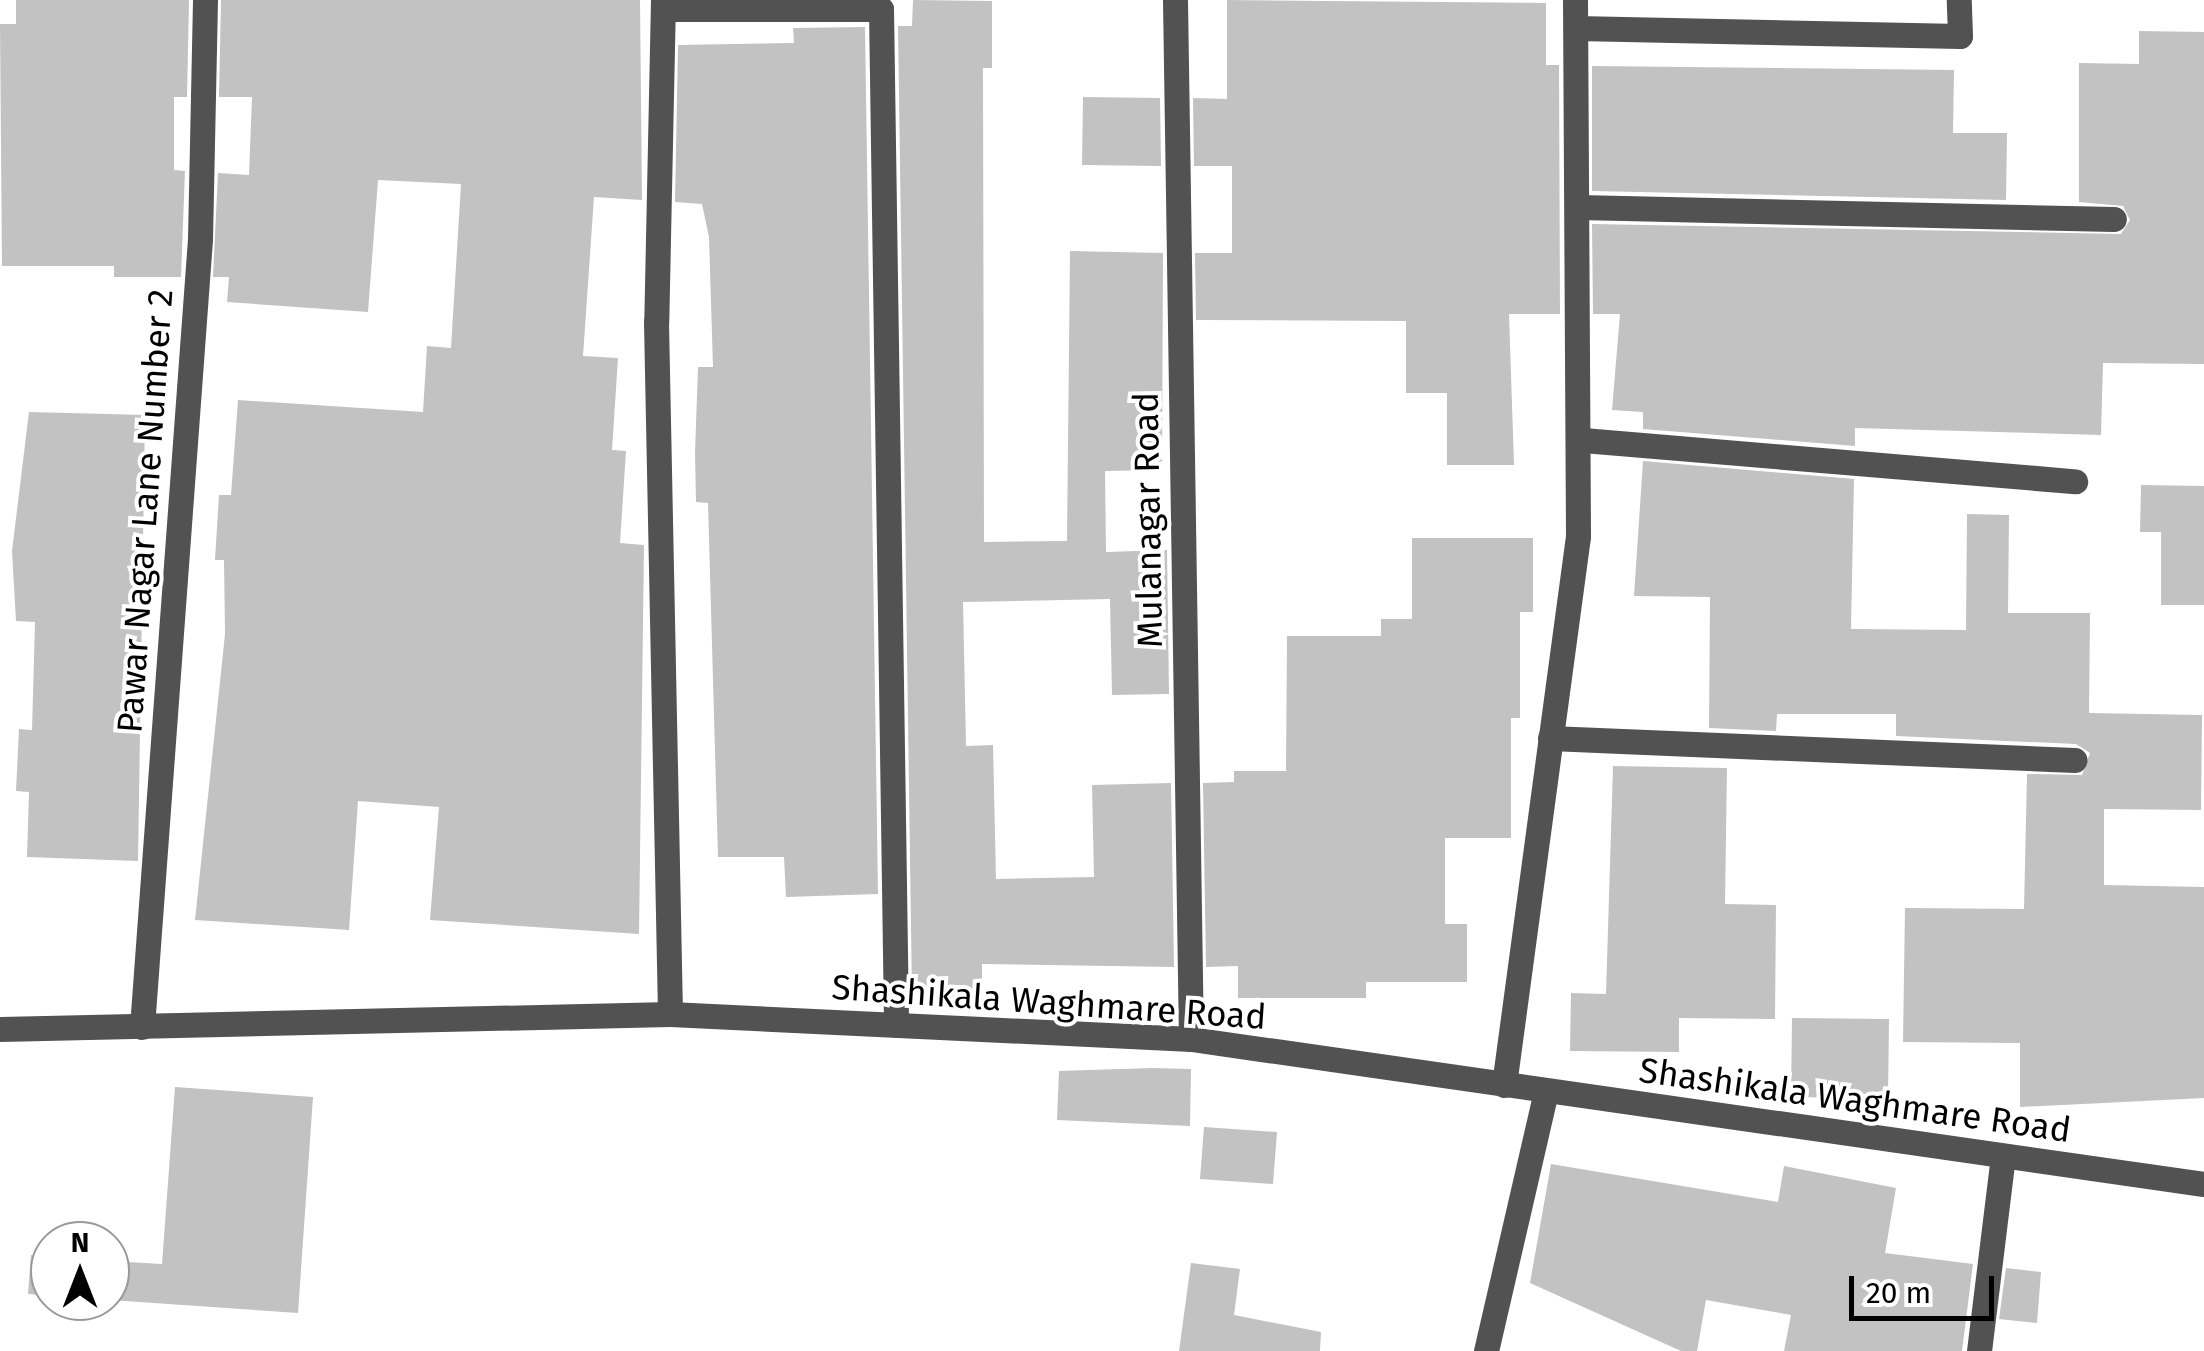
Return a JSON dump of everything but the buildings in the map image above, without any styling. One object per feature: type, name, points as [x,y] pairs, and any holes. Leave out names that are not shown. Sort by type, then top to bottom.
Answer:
[{"type":"street","name":"Pawar Nagar Lane Number 2","points":[[142,1027],[200,240],[205,0]]},
{"type":"street","name":"Mulanagar Road","points":[[1175,0],[1191,1039]]},
{"type":"street","points":[[1504,1085],[1550,738],[1583,440],[1575,0]]},
{"type":"street","points":[[1576,28],[1960,36],[1959,0]]},
{"type":"street","points":[[670,1014],[656,322],[663,4],[880,9],[896,1025]]},
{"type":"street","points":[[1578,207],[2114,219]]},
{"type":"street","points":[[1583,440],[2074,481]]},
{"type":"street","points":[[1550,738],[2074,760]]},
{"type":"street","name":"Shashikala Waghmare Road","points":[[0,1029],[670,1014],[1191,1039],[2204,1184]]},
{"type":"street","points":[[1486,1351],[1546,1092]]},
{"type":"street","points":[[1979,1351],[2004,1156]]}]
